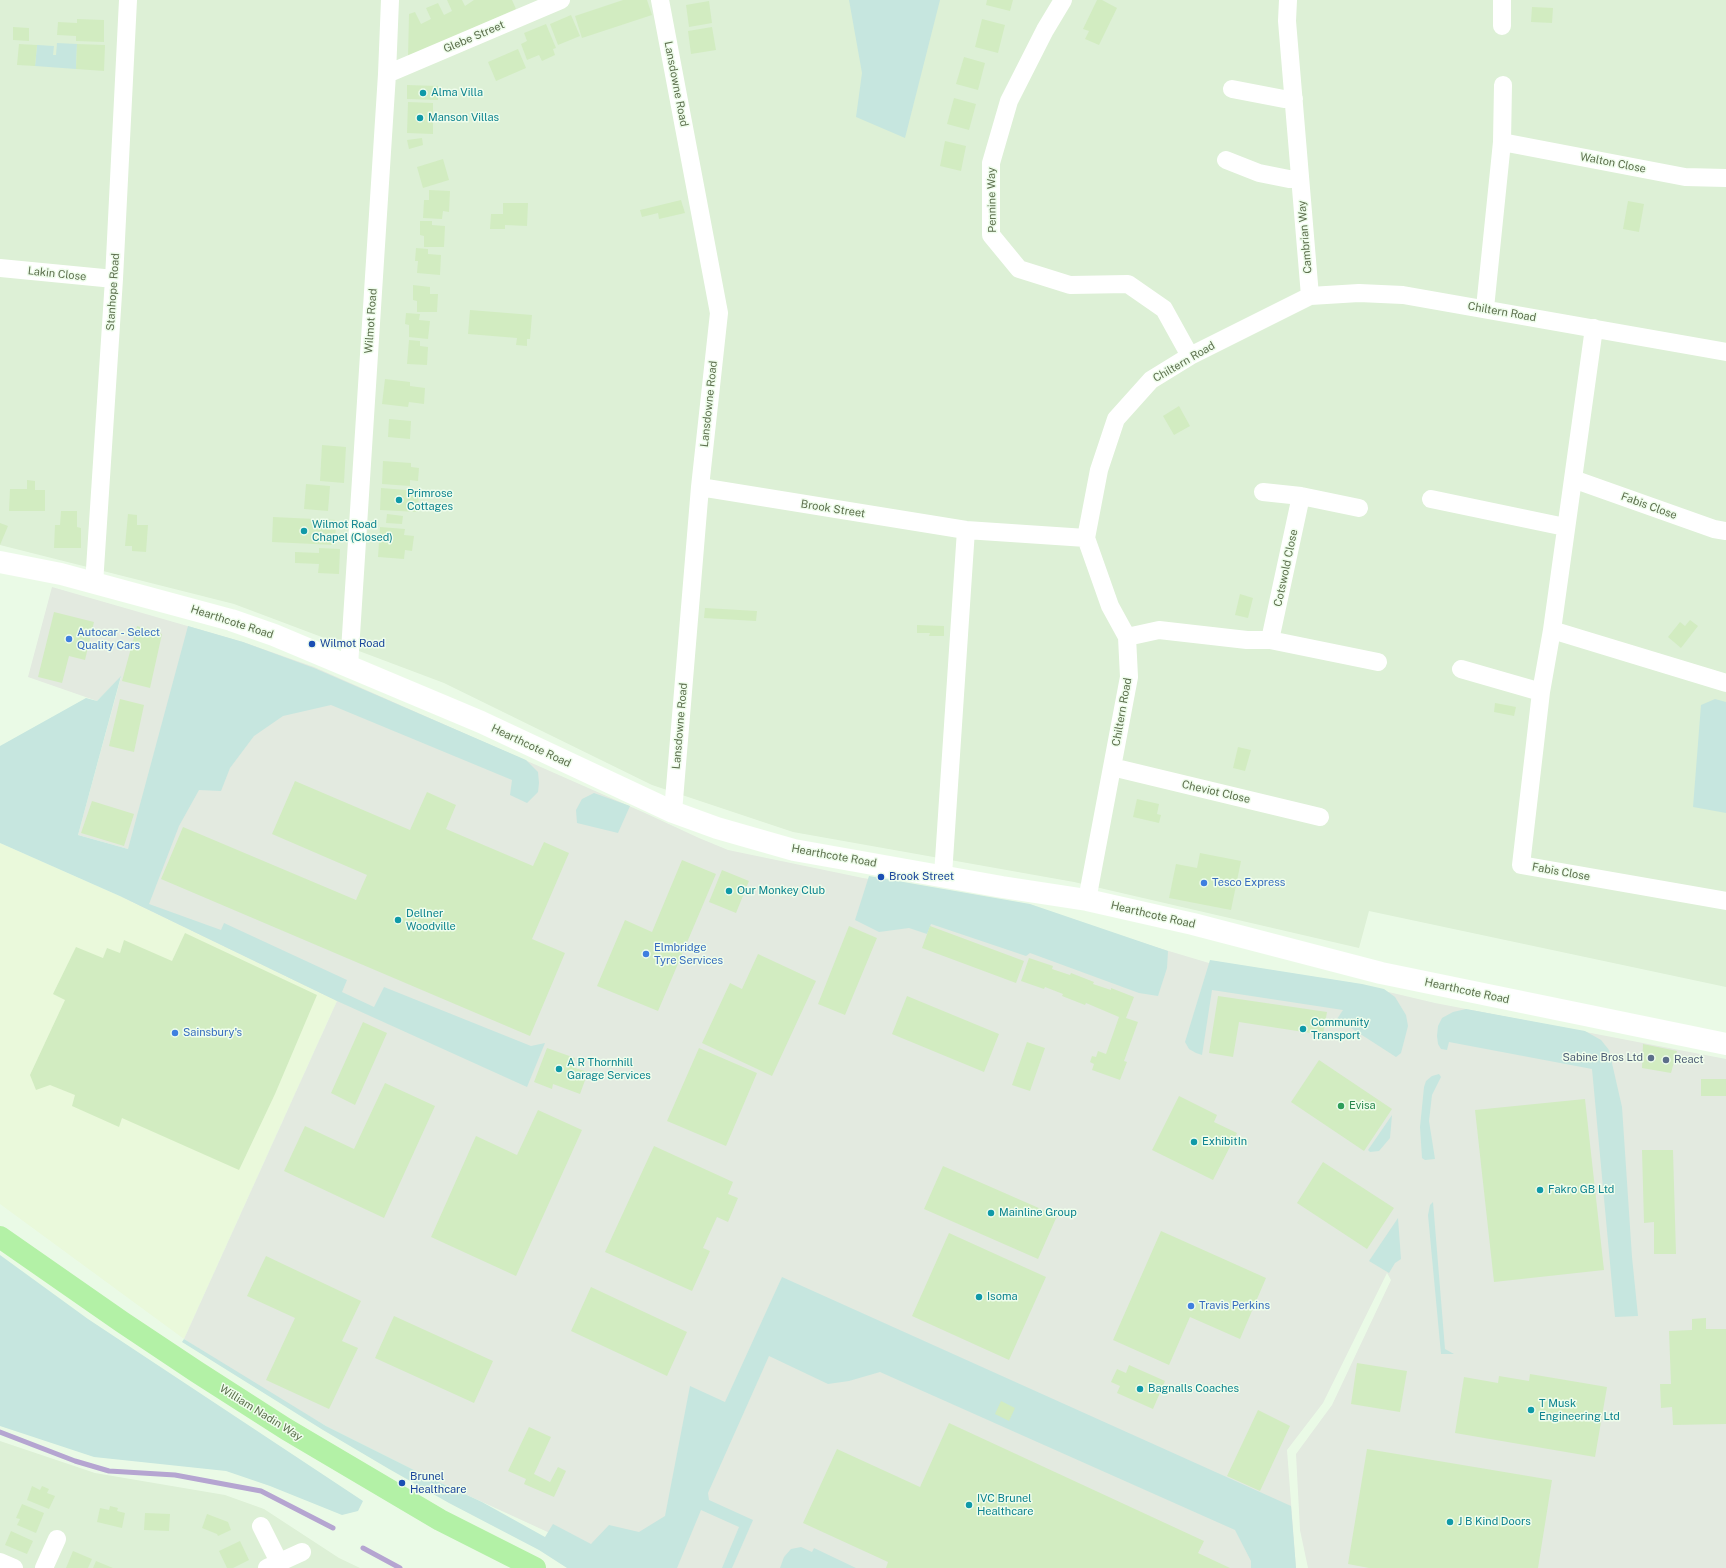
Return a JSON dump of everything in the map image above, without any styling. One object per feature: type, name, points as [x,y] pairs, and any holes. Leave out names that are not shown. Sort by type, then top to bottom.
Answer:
[{"type":"main road","name":"William Nadin Way","points":[[0,1237],[128,1327],[286,1429],[440,1520],[535,1568]]},
{"type":"street","name":"Stanhope Road","points":[[94,584],[114,279],[128,0]]},
{"type":"street","name":"Wilmot Road","points":[[349,666],[387,74],[390,0]]},
{"type":"street","name":"Glebe Street","points":[[387,74],[561,0]]},
{"type":"street","name":"Lansdowne Road","points":[[660,0],[719,313],[700,487],[673,812]]},
{"type":"street","name":"Pennine Way","points":[[1063,0],[1045,30],[1009,101],[991,163],[991,235],[1019,269],[1070,284],[1128,284],[1164,309],[1190,356]]},
{"type":"street","name":"Cambrian Way","points":[[1288,0],[1287,22],[1310,296]]},
{"type":"street","points":[[1502,0],[1502,26]]},
{"type":"street","points":[[1485,308],[1502,142],[1503,85]]},
{"type":"street","points":[[1232,89],[1284,99],[1294,99]]},
{"type":"street","name":"Walton Close","points":[[1502,142],[1685,177],[1726,178]]},
{"type":"street","points":[[1226,160],[1259,173],[1289,179],[1300,178]]},
{"type":"street","name":"Lakin Close","points":[[0,268],[114,279]]},
{"type":"street","name":"Chiltern Road","points":[[1087,900],[1129,676],[1127,637],[1110,606],[1086,538],[1099,470],[1116,419],[1151,380],[1190,356],[1310,296],[1403,294],[1726,352]]},
{"type":"street","name":"Fabis Close","points":[[1594,328],[1565,527],[1552,630],[1541,692],[1521,865],[1726,901]]},
{"type":"street","name":"Fabis Close","points":[[1573,479],[1714,529],[1726,531]]},
{"type":"street","name":"Brook Street","points":[[700,487],[966,530],[1086,538]]},
{"type":"street","points":[[1263,492],[1302,496],[1359,508]]},
{"type":"street","name":"Cotswold Close","points":[[1270,640],[1302,496]]},
{"type":"street","points":[[1431,499],[1565,527]]},
{"type":"street","points":[[943,875],[966,530]]},
{"type":"street","name":"Hearthcote Road","points":[[0,562],[61,574],[232,620],[274,635],[481,722],[673,812],[717,828],[794,850],[1087,900],[1193,924],[1388,974],[1726,1044]]},
{"type":"street","points":[[1127,637],[1159,630],[1247,640],[1270,640],[1378,662]]},
{"type":"street","points":[[1552,630],[1726,682]]},
{"type":"street","points":[[1461,669],[1541,692]]},
{"type":"street","name":"Cheviot Close","points":[[1112,767],[1320,817]]},
{"type":"street","points":[[261,1526],[273,1565],[302,1552]]},
{"type":"street","points":[[44,1568],[57,1539]]},
{"type":"street","points":[[0,1562],[14,1568]]},
{"type":"shaded area","points":[[0,0],[1726,0],[1726,987],[1369,911],[1359,948],[1074,882],[793,832],[652,785],[444,683],[234,604],[0,545]]},
{"type":"shaded area","points":[[849,0],[940,0],[905,138],[856,117],[862,73]]},
{"type":"shaded area","points":[[57,43],[77,44],[76,69],[35,66],[37,45],[54,46],[53,55],[56,55]]},
{"type":"shaded area","points":[[52,587],[243,642],[314,667],[728,850],[863,878],[1022,904],[1209,963],[1359,985],[1435,1003],[1726,1059],[1726,1568],[1308,1568],[1300,1530],[1296,1454],[1332,1405],[1391,1280],[1387,1273],[1323,1403],[1287,1450],[1296,1568],[626,1568],[430,1478],[326,1426],[256,1385],[184,1339],[337,1001],[122,897],[128,849],[78,835],[121,677],[97,701],[28,677]]},
{"type":"shaded area","points":[[188,626],[243,642],[314,668],[526,760],[538,772],[538,792],[527,803],[510,795],[512,780],[331,705],[283,716],[254,736],[230,768],[221,791],[199,790],[179,826],[149,904],[221,930],[224,923],[347,980],[342,992],[374,1007],[384,987],[531,1046],[545,1043],[527,1087],[337,1001],[122,897],[0,843],[0,746],[86,698],[97,701],[121,676],[78,835],[128,849]]},
{"type":"shaded area","points":[[1715,699],[1726,702],[1726,813],[1693,807],[1701,705]]},
{"type":"shaded area","points":[[594,793],[630,806],[618,833],[577,823],[576,810],[582,799]]},
{"type":"shaded area","points":[[0,843],[122,897],[337,1001],[184,1339],[0,1204]]},
{"type":"shaded area","points":[[869,876],[1030,904],[1168,951],[1167,968],[1158,996],[1139,993],[1030,953],[1026,956],[931,924],[927,934],[909,928],[879,932],[855,920]]},
{"type":"shaded area","points":[[1210,960],[1362,984],[1384,989],[1395,997],[1406,1015],[1408,1026],[1401,1053],[1396,1057],[1337,1019],[1343,1010],[1212,990],[1202,1055],[1196,1053],[1189,1049],[1185,1042]]},
{"type":"shaded area","points":[[1466,1009],[1585,1031],[1601,1040],[1609,1050],[1622,1107],[1632,1257],[1638,1316],[1615,1317],[1592,1069],[1449,1042],[1447,1050],[1441,1049],[1438,1044],[1437,1036],[1438,1026],[1442,1018],[1453,1012]]},
{"type":"shaded area","points":[[1439,1074],[1441,1077],[1432,1095],[1429,1121],[1435,1159],[1425,1160],[1422,1158],[1420,1127],[1424,1087],[1426,1081],[1432,1076]]},
{"type":"shaded area","points":[[1392,1115],[1390,1138],[1379,1151],[1370,1152],[1368,1150]]},
{"type":"shaded area","points":[[1433,1202],[1445,1349],[1454,1354],[1441,1354],[1428,1215],[1430,1205]]},
{"type":"shaded area","points":[[1398,1218],[1401,1259],[1395,1263],[1389,1273],[1369,1261]]},
{"type":"shaded area","points":[[0,1255],[88,1319],[363,1501],[358,1511],[342,1515],[270,1486],[226,1471],[94,1457],[0,1426]]},
{"type":"shaded area","points":[[782,1277],[1291,1506],[1296,1568],[1251,1568],[1251,1561],[1235,1530],[880,1372],[849,1381],[828,1384],[769,1356],[708,1493],[709,1500],[753,1520],[732,1568],[722,1568],[739,1527],[701,1510],[677,1568],[567,1568],[539,1550],[449,1503],[389,1469],[323,1430],[182,1342],[184,1339],[326,1426],[482,1502],[545,1537],[553,1524],[591,1544],[609,1525],[639,1532],[665,1516],[690,1386],[725,1402]]},
{"type":"shaded area","points":[[0,1441],[95,1473],[225,1495],[264,1509],[339,1558],[360,1568],[0,1568]]},
{"type":"shaded area","points":[[801,1547],[812,1552],[814,1548],[856,1568],[780,1568],[784,1557],[791,1549]]},
{"type":"building","points":[[447,0],[462,0],[465,6],[474,0],[512,0],[516,9],[408,57],[409,14],[415,12],[421,24],[431,19],[426,8],[438,3],[444,15],[452,11]]},
{"type":"building","points":[[623,0],[647,0],[652,15],[582,38],[575,16]]},
{"type":"building","points":[[987,0],[1013,0],[1010,11],[986,5]]},
{"type":"building","points":[[1097,0],[1102,0],[1117,8],[1099,45],[1085,39],[1089,31],[1083,29]]},
{"type":"building","points":[[709,1],[712,23],[689,27],[686,5]]},
{"type":"building","points":[[1532,7],[1553,8],[1552,23],[1531,22]]},
{"type":"building","points":[[571,15],[580,36],[558,45],[550,24]]},
{"type":"building","points":[[77,19],[104,20],[104,42],[76,41],[76,36],[57,35],[58,22],[77,23]]},
{"type":"building","points":[[982,19],[1005,25],[998,53],[975,47]]},
{"type":"building","points":[[546,24],[556,48],[553,49],[555,55],[542,61],[539,55],[527,60],[521,44],[527,41],[524,33]]},
{"type":"building","points":[[13,27],[29,28],[29,41],[13,40]]},
{"type":"building","points":[[712,27],[716,50],[691,54],[688,31]]},
{"type":"building","points":[[19,44],[37,45],[35,66],[17,65]]},
{"type":"building","points":[[77,44],[105,45],[104,71],[76,69]]},
{"type":"building","points":[[518,49],[526,68],[496,81],[488,62]]},
{"type":"building","points":[[964,57],[985,63],[978,90],[956,84]]},
{"type":"building","name":"Alma Villa","points":[[407,85],[438,86],[438,100],[407,99]]},
{"type":"building","points":[[954,98],[976,104],[969,130],[947,124]]},
{"type":"building","name":"Manson Villas","points":[[408,102],[433,103],[433,134],[407,133]]},
{"type":"building","points":[[422,138],[423,145],[409,149],[407,140]]},
{"type":"building","points":[[945,141],[966,146],[961,171],[940,166]]},
{"type":"building","points":[[443,159],[449,180],[423,188],[417,167]]},
{"type":"building","points":[[429,190],[450,191],[449,212],[443,211],[442,219],[423,218],[424,200],[429,200]]},
{"type":"building","points":[[681,200],[685,213],[659,219],[658,213],[642,217],[640,210]]},
{"type":"building","points":[[1628,201],[1644,204],[1639,232],[1623,229]]},
{"type":"building","points":[[503,203],[528,203],[527,226],[505,225],[505,229],[490,229],[491,214],[503,214]]},
{"type":"building","points":[[420,221],[432,221],[432,225],[445,226],[444,247],[424,247],[424,236],[420,235]]},
{"type":"building","points":[[416,248],[428,249],[428,254],[441,255],[440,275],[417,273],[418,261],[415,261]]},
{"type":"building","points":[[413,285],[430,287],[430,294],[438,294],[437,312],[417,312],[417,301],[413,300]]},
{"type":"building","points":[[470,310],[532,315],[530,339],[527,339],[527,346],[516,345],[517,338],[468,334]]},
{"type":"building","points":[[406,313],[420,314],[419,320],[430,321],[428,339],[409,337],[409,325],[405,324]]},
{"type":"building","points":[[409,340],[420,341],[420,346],[428,347],[427,365],[407,364]]},
{"type":"building","points":[[385,379],[410,382],[410,386],[425,388],[424,404],[409,402],[408,407],[382,404]]},
{"type":"building","points":[[1179,406],[1190,426],[1174,435],[1163,416]]},
{"type":"building","points":[[389,419],[411,421],[410,439],[388,437]]},
{"type":"building","points":[[322,445],[346,447],[344,483],[320,481]]},
{"type":"building","points":[[383,461],[411,463],[411,467],[419,468],[418,481],[410,480],[410,486],[382,484]]},
{"type":"building","points":[[27,480],[35,481],[35,490],[45,490],[45,511],[9,511],[10,489],[27,489]]},
{"type":"building","points":[[306,484],[330,486],[328,511],[304,509]]},
{"type":"building","name":"Primrose Cottages","points":[[381,488],[419,491],[418,512],[380,510]]},
{"type":"building","points":[[61,511],[77,511],[77,527],[81,528],[81,548],[54,548],[55,525],[60,525]]},
{"type":"building","points":[[128,514],[137,515],[137,525],[148,525],[146,552],[132,551],[132,546],[125,546]]},
{"type":"building","points":[[387,514],[403,516],[402,524],[386,523]]},
{"type":"building","name":"Wilmot Road Chapel (Closed)","points":[[273,517],[336,520],[335,545],[272,542]]},
{"type":"building","points":[[0,523],[8,526],[0,545]]},
{"type":"building","points":[[380,527],[405,529],[404,535],[414,536],[412,551],[405,550],[404,559],[378,557]]},
{"type":"building","points":[[319,548],[340,549],[339,574],[318,573],[319,564],[295,563],[295,552],[319,553]]},
{"type":"building","points":[[1240,594],[1253,598],[1248,618],[1235,615]]},
{"type":"building","points":[[705,608],[757,611],[756,621],[704,618]]},
{"type":"building","name":"Autocar - Select Quality Cars","points":[[54,612],[94,622],[85,660],[69,656],[62,683],[38,677]]},
{"type":"building","points":[[1690,620],[1698,626],[1681,648],[1668,637],[1680,622],[1685,626]]},
{"type":"building","points":[[917,625],[944,626],[944,636],[929,636],[930,633],[917,633]]},
{"type":"building","points":[[137,626],[162,634],[150,688],[122,681]]},
{"type":"building","points":[[120,699],[144,705],[134,752],[109,746]]},
{"type":"building","points":[[1495,703],[1516,707],[1514,716],[1494,712]]},
{"type":"building","points":[[1238,747],[1251,750],[1245,771],[1233,768]]},
{"type":"building","name":"Dellner Woodville","points":[[295,781],[410,830],[427,792],[456,805],[446,829],[533,866],[544,842],[569,853],[532,939],[565,953],[530,1036],[161,879],[183,827],[356,900],[367,875],[272,834]]},
{"type":"building","points":[[1137,799],[1159,804],[1157,814],[1161,815],[1159,823],[1133,817]]},
{"type":"building","points":[[92,801],[134,814],[124,846],[81,833]]},
{"type":"building","name":"Tesco Express","points":[[1200,853],[1241,861],[1231,910],[1169,898],[1176,864],[1197,868]]},
{"type":"building","name":"Elmbridge Tyre Services","points":[[682,860],[716,874],[658,1011],[597,986],[625,920],[652,932]]},
{"type":"building","name":"Our Monkey Club","points":[[722,870],[749,881],[736,913],[709,902]]},
{"type":"building","points":[[849,926],[877,938],[845,1015],[818,1004]]},
{"type":"building","points":[[930,926],[1024,961],[1016,983],[922,948]]},
{"type":"building","name":"Sainsbury's","points":[[185,933],[317,995],[275,1094],[239,1170],[122,1118],[119,1127],[72,1106],[75,1095],[50,1085],[36,1090],[30,1075],[65,1000],[53,994],[76,947],[103,958],[107,948],[120,953],[124,940],[172,961]]},
{"type":"building","points":[[758,954],[816,981],[772,1076],[702,1043],[730,983],[742,989]]},
{"type":"building","points":[[1029,958],[1053,966],[1052,969],[1070,975],[1071,973],[1094,982],[1093,984],[1111,990],[1111,988],[1134,997],[1126,1018],[1138,1022],[1124,1061],[1127,1062],[1120,1080],[1092,1070],[1094,1064],[1090,1062],[1092,1056],[1096,1057],[1098,1051],[1106,1054],[1119,1017],[1086,1003],[1085,1005],[1062,996],[1063,994],[1045,987],[1044,989],[1021,981]]},
{"type":"building","points":[[907,996],[999,1034],[984,1072],[892,1034]]},
{"type":"building","name":"Community Transport","points":[[1218,996],[1327,1012],[1323,1035],[1239,1022],[1233,1057],[1209,1053]]},
{"type":"building","points":[[363,1022],[387,1033],[355,1105],[331,1093]]},
{"type":"building","points":[[1027,1042],[1045,1048],[1030,1091],[1012,1085]]},
{"type":"building","points":[[1643,1044],[1677,1051],[1671,1073],[1642,1068]]},
{"type":"building","name":"A R Thornhill Garage Services","points":[[547,1048],[575,1058],[572,1067],[588,1072],[580,1094],[553,1084],[552,1089],[534,1082]]},
{"type":"building","points":[[699,1048],[757,1073],[726,1146],[667,1121]]},
{"type":"building","name":"Evisa","points":[[1319,1060],[1392,1109],[1364,1151],[1291,1102]]},
{"type":"building","points":[[1701,1079],[1726,1079],[1726,1096],[1701,1096]]},
{"type":"building","points":[[385,1083],[435,1106],[384,1218],[284,1171],[305,1126],[354,1149]]},
{"type":"building","name":"ExhibitIn","points":[[1179,1096],[1217,1115],[1214,1122],[1237,1133],[1213,1180],[1152,1150]]},
{"type":"building","name":"Fakro GB Ltd","points":[[1585,1099],[1604,1270],[1494,1282],[1475,1110]]},
{"type":"building","points":[[538,1110],[582,1130],[516,1276],[431,1237],[476,1136],[517,1155]]},
{"type":"building","points":[[654,1146],[733,1182],[728,1194],[738,1198],[728,1222],[717,1217],[703,1248],[710,1251],[692,1291],[605,1252]]},
{"type":"building","points":[[1642,1150],[1673,1150],[1676,1254],[1654,1254],[1654,1222],[1644,1223]]},
{"type":"building","points":[[1323,1162],[1394,1208],[1367,1249],[1297,1203]]},
{"type":"building","name":"Mainline Group","points":[[943,1166],[1057,1216],[1038,1259],[924,1209]]},
{"type":"building","name":"Travis Perkins","points":[[1161,1231],[1266,1278],[1240,1339],[1190,1317],[1169,1365],[1113,1340]]},
{"type":"building","name":"Isoma","points":[[949,1233],[1046,1277],[1009,1360],[912,1316]]},
{"type":"building","points":[[266,1256],[361,1301],[342,1341],[358,1348],[329,1409],[266,1380],[295,1318],[247,1296]]},
{"type":"building","points":[[591,1287],[687,1332],[667,1376],[571,1331]]},
{"type":"building","points":[[394,1316],[493,1361],[474,1403],[375,1358]]},
{"type":"building","points":[[1706,1318],[1706,1329],[1726,1329],[1726,1424],[1673,1425],[1672,1407],[1661,1408],[1660,1384],[1671,1384],[1669,1331],[1692,1330],[1692,1319]]},
{"type":"building","points":[[1357,1363],[1407,1371],[1400,1412],[1351,1404]]},
{"type":"building","name":"Bagnalls Coaches","points":[[1129,1365],[1165,1381],[1153,1409],[1117,1393],[1120,1386],[1111,1382],[1117,1369],[1126,1373]]},
{"type":"building","name":"T Musk Engineering Ltd","points":[[1530,1374],[1607,1387],[1595,1457],[1455,1433],[1464,1377],[1498,1383],[1499,1376],[1529,1381]]},
{"type":"building","points":[[1001,1401],[1015,1408],[1009,1421],[995,1414]]},
{"type":"building","points":[[1258,1410],[1290,1426],[1260,1491],[1227,1476]]},
{"type":"building","name":"IVC Brunel Healthcare","points":[[949,1423],[1204,1541],[1198,1553],[1230,1568],[886,1568],[888,1562],[803,1523],[837,1449],[920,1487]]},
{"type":"building","points":[[529,1427],[551,1437],[534,1474],[550,1482],[558,1467],[566,1471],[554,1497],[524,1484],[526,1479],[508,1471]]},
{"type":"building","name":"J B Kind Doors","points":[[1367,1449],[1552,1480],[1538,1568],[1369,1568],[1348,1564]]},
{"type":"building","points":[[32,1486],[40,1490],[42,1486],[49,1489],[47,1493],[55,1496],[49,1509],[27,1500]]},
{"type":"building","points":[[22,1504],[44,1513],[36,1533],[17,1525],[20,1519],[16,1518]]},
{"type":"building","points":[[110,1506],[118,1508],[117,1511],[125,1513],[122,1528],[97,1522],[100,1508],[109,1510]]},
{"type":"building","points":[[145,1513],[170,1514],[169,1531],[144,1530]]},
{"type":"building","points":[[207,1514],[228,1522],[231,1530],[218,1536],[217,1534],[202,1528]]},
{"type":"building","points":[[11,1531],[33,1541],[27,1554],[5,1545]]},
{"type":"building","points":[[240,1541],[249,1560],[233,1568],[227,1568],[219,1551]]},
{"type":"building","points":[[73,1551],[92,1559],[88,1568],[66,1568]]},
{"type":"building","points":[[96,1561],[113,1568],[93,1568]]},
{"type":"waterway","points":[[0,1432],[75,1461],[109,1471],[175,1475],[261,1491],[333,1528]]},
{"type":"waterway","points":[[363,1548],[400,1568]]},
{"type":"place","name":"Alma Villa","points":[[423,93]]},
{"type":"place","name":"Manson Villas","points":[[420,118]]},
{"type":"place","name":"Primrose Cottages","points":[[399,500]]},
{"type":"place","name":"Wilmot Road Chapel (Closed)","points":[[304,531]]},
{"type":"place","name":"Autocar - Select Quality Cars","points":[[69,639]]},
{"type":"place","name":"Wilmot Road","points":[[312,644]]},
{"type":"place","name":"Brook Street","points":[[881,877]]},
{"type":"place","name":"Tesco Express","points":[[1204,883]]},
{"type":"place","name":"Our Monkey Club","points":[[729,891]]},
{"type":"place","name":"Dellner Woodville","points":[[398,920]]},
{"type":"place","name":"Elmbridge Tyre Services","points":[[646,954]]},
{"type":"place","name":"Community Transport","points":[[1303,1029]]},
{"type":"place","name":"Sainsbury's","points":[[175,1033]]},
{"type":"place","name":"Sabine Bros Ltd","points":[[1651,1058]]},
{"type":"place","name":"React","points":[[1666,1060]]},
{"type":"place","name":"A R Thornhill Garage Services","points":[[559,1069]]},
{"type":"place","name":"Evisa","points":[[1341,1106]]},
{"type":"place","name":"ExhibitIn","points":[[1194,1142]]},
{"type":"place","name":"Fakro GB Ltd","points":[[1540,1190]]},
{"type":"place","name":"Mainline Group","points":[[991,1213]]},
{"type":"place","name":"Isoma","points":[[979,1297]]},
{"type":"place","name":"Travis Perkins","points":[[1191,1306]]},
{"type":"place","name":"Bagnalls Coaches","points":[[1140,1389]]},
{"type":"place","name":"T Musk Engineering Ltd","points":[[1531,1410]]},
{"type":"place","name":"Brunel Healthcare","points":[[402,1483]]},
{"type":"place","name":"IVC Brunel Healthcare","points":[[969,1505]]},
{"type":"place","name":"J B Kind Doors","points":[[1450,1522]]}]
